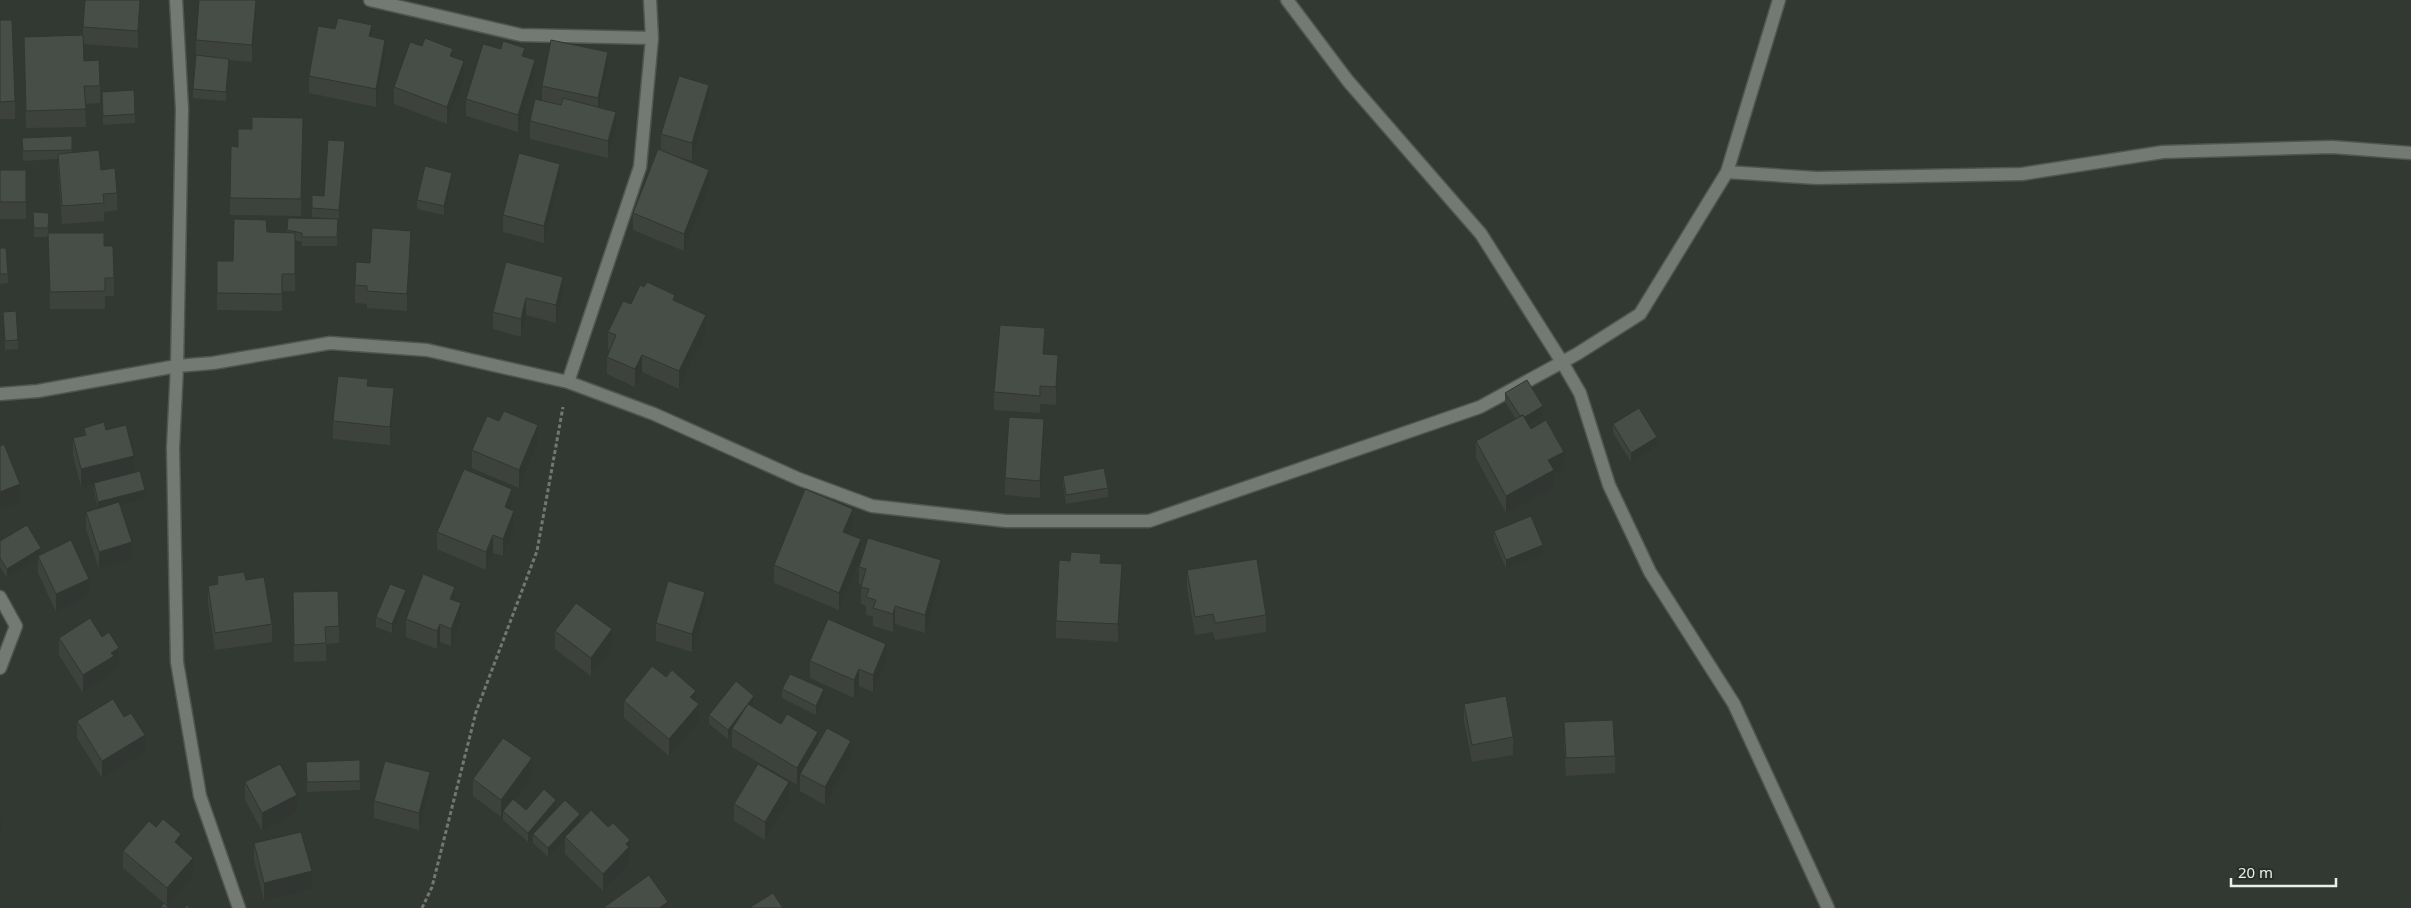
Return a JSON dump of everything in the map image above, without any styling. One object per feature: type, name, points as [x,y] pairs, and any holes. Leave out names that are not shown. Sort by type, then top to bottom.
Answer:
[{"type":"street","points":[[176,0],[182,109],[177,366],[173,448],[177,662],[200,796],[238,908]]},
{"type":"street","points":[[370,0],[521,35],[652,38]]},
{"type":"street","points":[[568,382],[640,167],[652,38],[650,0]]},
{"type":"street","points":[[1287,0],[1348,81],[1481,234],[1562,362],[1580,393],[1608,485],[1650,572],[1734,704],[1828,908]]},
{"type":"street","points":[[0,394],[38,390],[177,366],[213,363],[330,343],[428,350],[568,382],[654,414],[799,479],[872,506],[1006,522],[1149,521],[1480,407],[1562,362],[1640,314],[1727,172],[1779,0]]},
{"type":"street","points":[[1727,172],[1817,178],[2022,174],[2163,152],[2332,147],[2411,153]]},
{"type":"street","points":[[0,597],[16,626],[0,668]]},
{"type":"path","points":[[422,908],[432,887],[476,712],[537,551],[568,382]]},
{"type":"building","points":[[85,0],[140,0],[138,31],[83,27]]},
{"type":"building","points":[[199,0],[256,0],[252,45],[196,40]]},
{"type":"building","points":[[338,18],[372,25],[369,36],[385,40],[376,89],[309,76],[318,26],[335,29]]},
{"type":"building","points":[[0,20],[12,20],[15,101],[0,102]]},
{"type":"building","points":[[83,35],[84,61],[99,60],[100,86],[84,86],[86,109],[26,111],[24,37]]},
{"type":"building","points":[[425,38],[453,49],[450,56],[464,61],[447,107],[394,87],[410,42],[422,46]]},
{"type":"building","points":[[551,40],[608,52],[598,98],[542,86]]},
{"type":"building","points":[[503,41],[525,48],[522,56],[535,60],[518,115],[466,99],[483,44],[501,49]]},
{"type":"building","points":[[196,55],[229,59],[226,92],[193,89]]},
{"type":"building","points":[[679,76],[709,85],[692,143],[661,134]]},
{"type":"building","points":[[134,90],[135,114],[103,116],[102,92]]},
{"type":"building","points":[[563,98],[616,112],[608,141],[530,121],[535,99],[561,105]]},
{"type":"building","points":[[252,117],[303,118],[301,199],[230,198],[231,146],[238,147],[238,129],[252,129]]},
{"type":"building","points":[[72,136],[72,150],[23,151],[22,138]]},
{"type":"building","points":[[328,140],[345,141],[339,210],[312,208],[312,195],[324,196]]},
{"type":"building","points":[[658,149],[709,170],[684,234],[633,213]]},
{"type":"building","points":[[99,150],[101,170],[115,168],[117,193],[103,194],[104,203],[62,206],[58,154]]},
{"type":"building","points":[[519,153],[560,164],[544,226],[503,215]]},
{"type":"building","points":[[425,166],[452,173],[444,206],[417,200]]},
{"type":"building","points":[[0,170],[26,170],[26,202],[0,202]]},
{"type":"building","points":[[33,212],[49,213],[48,228],[34,228]]},
{"type":"building","points":[[288,218],[338,219],[337,237],[302,237],[302,233],[287,230]]},
{"type":"building","points":[[234,219],[266,220],[267,232],[295,233],[295,274],[282,274],[282,294],[217,293],[217,261],[233,261]]},
{"type":"building","points":[[372,228],[411,231],[407,294],[367,291],[367,286],[355,285],[356,262],[370,263]]},
{"type":"building","points":[[48,233],[104,233],[104,246],[113,246],[114,278],[105,278],[105,291],[50,292]]},
{"type":"building","points":[[0,248],[6,248],[8,274],[0,274]]},
{"type":"building","points":[[506,262],[563,277],[556,305],[526,298],[521,319],[493,312]]},
{"type":"building","points":[[647,282],[675,295],[673,300],[706,315],[679,371],[642,355],[635,369],[607,357],[616,335],[608,332],[623,301],[631,304],[640,285],[644,287]]},
{"type":"building","points":[[16,311],[18,340],[5,341],[3,312]]},
{"type":"building","points":[[1000,325],[1045,328],[1043,354],[1058,355],[1056,387],[1040,386],[1040,396],[994,392]]},
{"type":"building","points":[[338,376],[368,379],[367,386],[394,388],[390,427],[333,421]]},
{"type":"building","points":[[1527,380],[1543,406],[1525,417],[1523,415],[1520,416],[1505,393]]},
{"type":"building","points":[[1639,408],[1657,437],[1631,453],[1613,424]]},
{"type":"building","points":[[504,411],[538,425],[519,470],[472,450],[487,416],[499,421]]},
{"type":"building","points":[[1523,415],[1531,429],[1546,420],[1564,452],[1548,460],[1554,470],[1506,496],[1476,441]]},
{"type":"building","points":[[1009,417],[1044,419],[1040,481],[1005,478]]},
{"type":"building","points":[[104,422],[106,430],[126,425],[134,456],[81,469],[73,438],[86,435],[84,428]]},
{"type":"building","points":[[4,444],[20,484],[0,492],[0,446]]},
{"type":"building","points":[[1104,468],[1108,488],[1066,495],[1063,476]]},
{"type":"building","points":[[464,469],[512,489],[505,507],[514,511],[503,539],[493,535],[486,552],[437,532]]},
{"type":"building","points":[[140,471],[145,490],[98,502],[94,483]]},
{"type":"building","points":[[805,489],[853,509],[843,532],[861,539],[839,593],[774,565]]},
{"type":"building","points":[[119,502],[132,542],[99,552],[86,512]]},
{"type":"building","points":[[1531,516],[1543,545],[1506,560],[1494,531]]},
{"type":"building","points":[[27,525],[41,548],[7,569],[0,558],[0,541]]},
{"type":"building","points":[[868,538],[941,560],[925,615],[895,606],[893,614],[873,608],[876,600],[866,597],[869,589],[861,587],[866,569],[859,567]]},
{"type":"building","points":[[71,540],[89,579],[56,594],[38,556]]},
{"type":"building","points":[[1071,552],[1101,554],[1100,563],[1122,564],[1118,624],[1056,621],[1059,560],[1070,561]]},
{"type":"building","points":[[1257,559],[1266,615],[1215,623],[1213,614],[1195,617],[1187,570]]},
{"type":"building","points":[[244,572],[246,580],[264,577],[272,624],[215,633],[208,586],[218,584],[217,576]]},
{"type":"building","points":[[423,574],[455,587],[450,599],[461,603],[451,629],[440,624],[437,631],[406,619]]},
{"type":"building","points":[[668,581],[705,592],[692,634],[656,623]]},
{"type":"building","points":[[390,584],[406,590],[392,624],[376,617]]},
{"type":"building","points":[[338,591],[339,626],[325,627],[326,643],[294,645],[293,592]]},
{"type":"building","points":[[576,603],[612,629],[591,658],[555,631]]},
{"type":"building","points":[[90,618],[102,637],[109,632],[119,648],[111,653],[114,656],[83,675],[59,638]]},
{"type":"building","points":[[828,619],[886,644],[873,675],[859,669],[854,680],[810,661]]},
{"type":"building","points":[[652,666],[666,677],[672,670],[696,691],[690,697],[699,704],[669,739],[624,701]]},
{"type":"building","points":[[790,674],[824,689],[816,706],[782,689]]},
{"type":"building","points":[[736,681],[754,696],[728,730],[709,715]]},
{"type":"building","points":[[1506,696],[1513,737],[1472,745],[1464,704]]},
{"type":"building","points":[[113,699],[124,717],[131,713],[145,735],[102,761],[77,721]]},
{"type":"building","points":[[748,704],[781,724],[787,714],[818,732],[797,768],[732,729]]},
{"type":"building","points":[[1613,720],[1615,756],[1566,758],[1564,722]]},
{"type":"building","points":[[827,728],[851,741],[825,787],[800,774]]},
{"type":"building","points":[[503,738],[532,758],[501,800],[473,779]]},
{"type":"building","points":[[360,760],[360,781],[307,782],[306,762]]},
{"type":"building","points":[[385,761],[430,772],[419,813],[374,801]]},
{"type":"building","points":[[280,764],[297,795],[262,813],[245,782]]},
{"type":"building","points":[[758,764],[789,782],[765,822],[734,804]]},
{"type":"building","points":[[544,789],[556,800],[528,833],[503,811],[513,799],[526,810]]},
{"type":"building","points":[[565,800],[580,814],[548,848],[533,834]]},
{"type":"building","points":[[591,810],[608,827],[613,823],[630,840],[626,844],[629,847],[603,874],[565,837]]},
{"type":"building","points":[[163,819],[181,834],[175,842],[193,858],[167,888],[123,851],[149,821],[156,827]]},
{"type":"building","points":[[301,832],[312,871],[264,883],[254,843]]},
{"type":"building","points":[[649,875],[668,902],[659,908],[603,908]]},
{"type":"building","points":[[773,893],[783,908],[749,908]]},
{"type":"building","points":[[164,903],[169,908],[160,908]]}]
